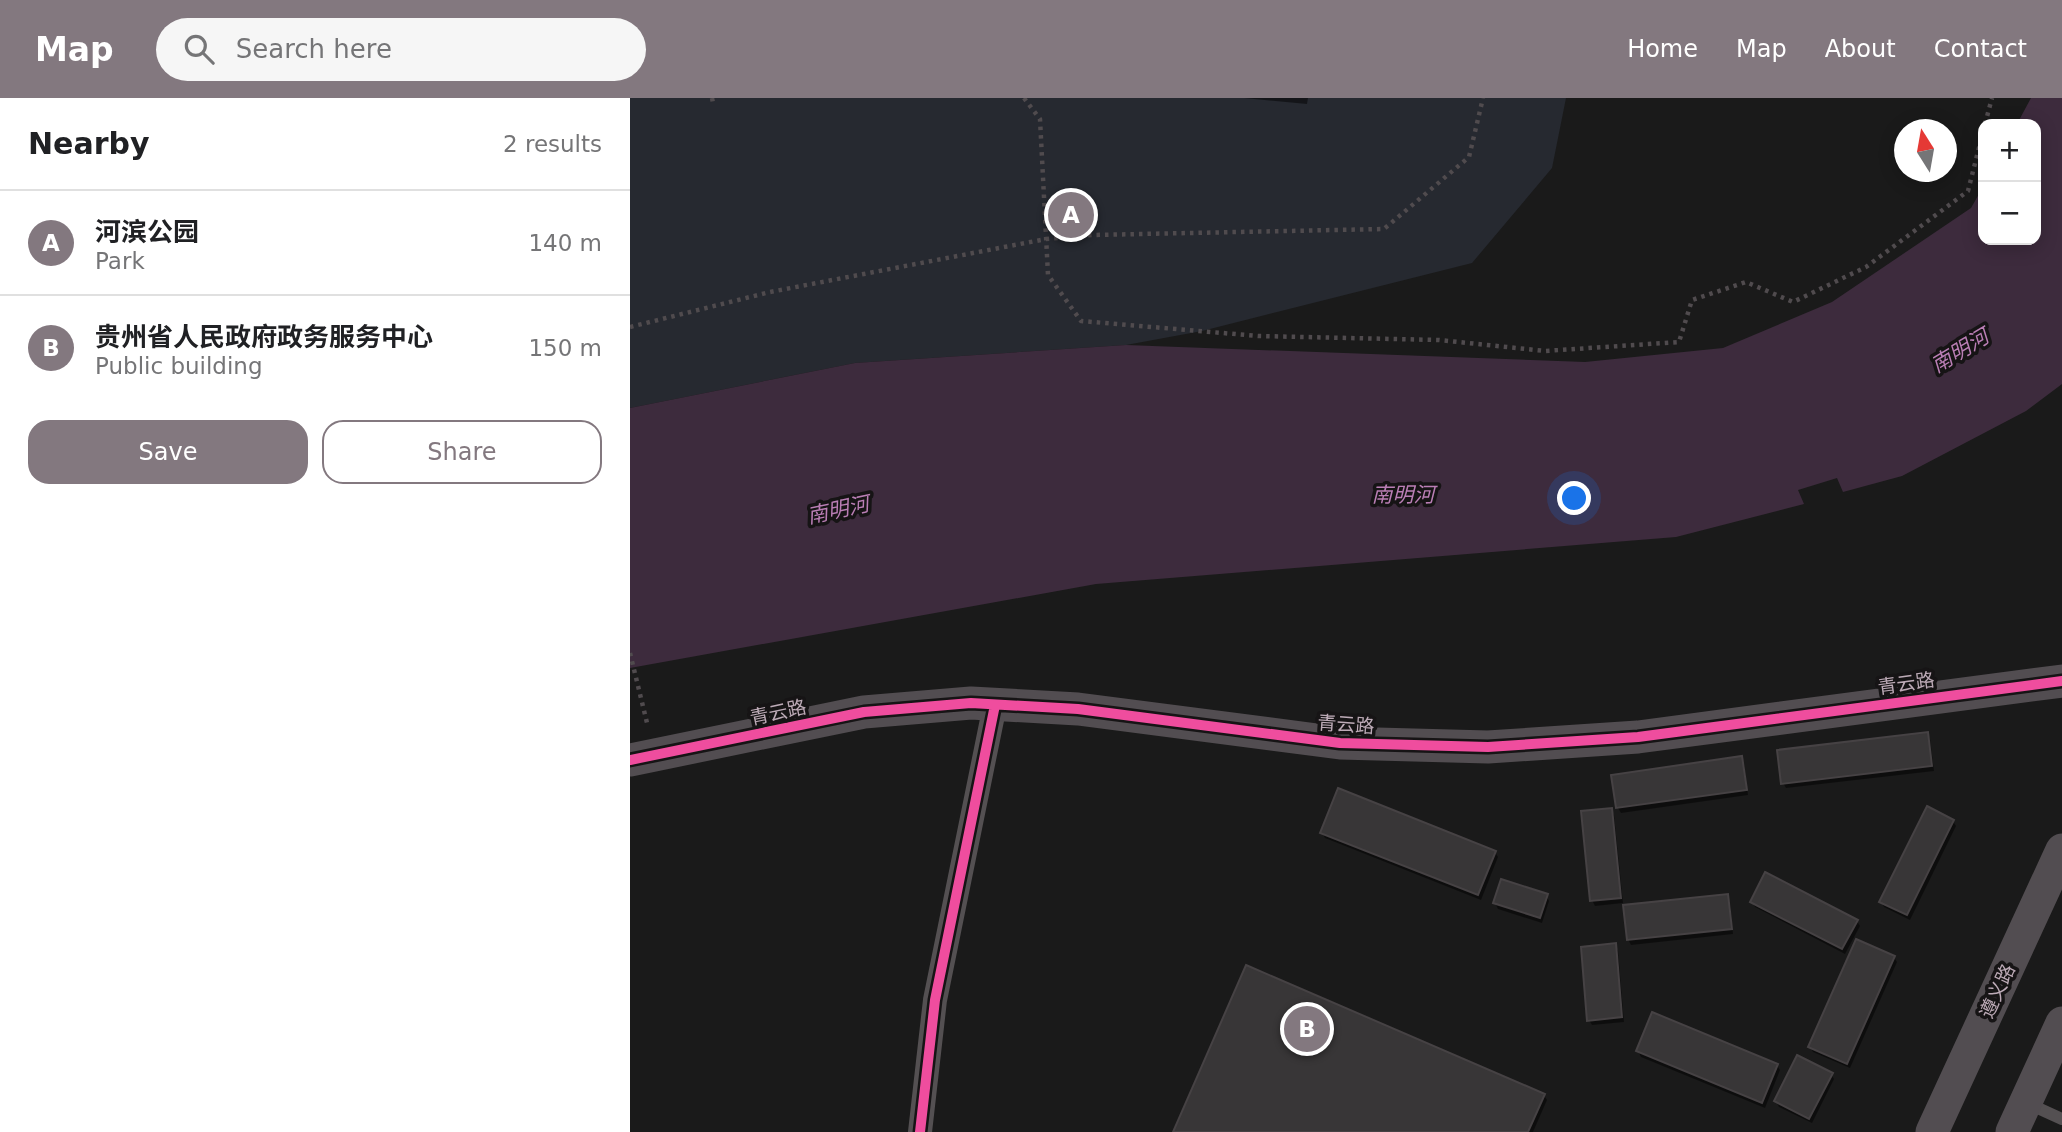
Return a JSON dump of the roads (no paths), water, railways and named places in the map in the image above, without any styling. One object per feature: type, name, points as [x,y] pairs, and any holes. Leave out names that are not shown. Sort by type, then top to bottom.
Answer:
[{"type":"street","name":"青云路","points":[[640,736],[860,690],[971,681],[1080,688],[1342,721],[1488,725],[1636,715],[2062,659]]},
{"type":"street","name":"青云路","points":[[630,760],[864,712],[971,704],[1078,709],[1340,743],[1488,747],[1638,737],[2062,681]]},
{"type":"street","points":[[920,1132],[935,1000],[995,705]]},
{"type":"street","name":"遵义路","points":[[1932,1132],[2062,850]]},
{"type":"street","points":[[2012,1132],[2062,1023]]},
{"type":"lane","points":[[2026,1102],[2062,1119]]},
{"type":"water","name":"南明河","points":[[2031,98],[2062,98],[2062,384],[2026,411],[1902,476],[1843,492],[1837,478],[1798,490],[1804,504],[1676,537],[1096,584],[630,668],[630,408],[855,363],[1126,345],[1585,362],[1723,348],[1832,302],[1971,208],[1978,196],[1978,245],[2041,245],[2041,119],[2020,119]]},
{"type":"place","name":"河滨公园","points":[[1071,215]]},
{"type":"place","name":"贵州省人民政府政务服务中心","points":[[1307,1029]]}]
